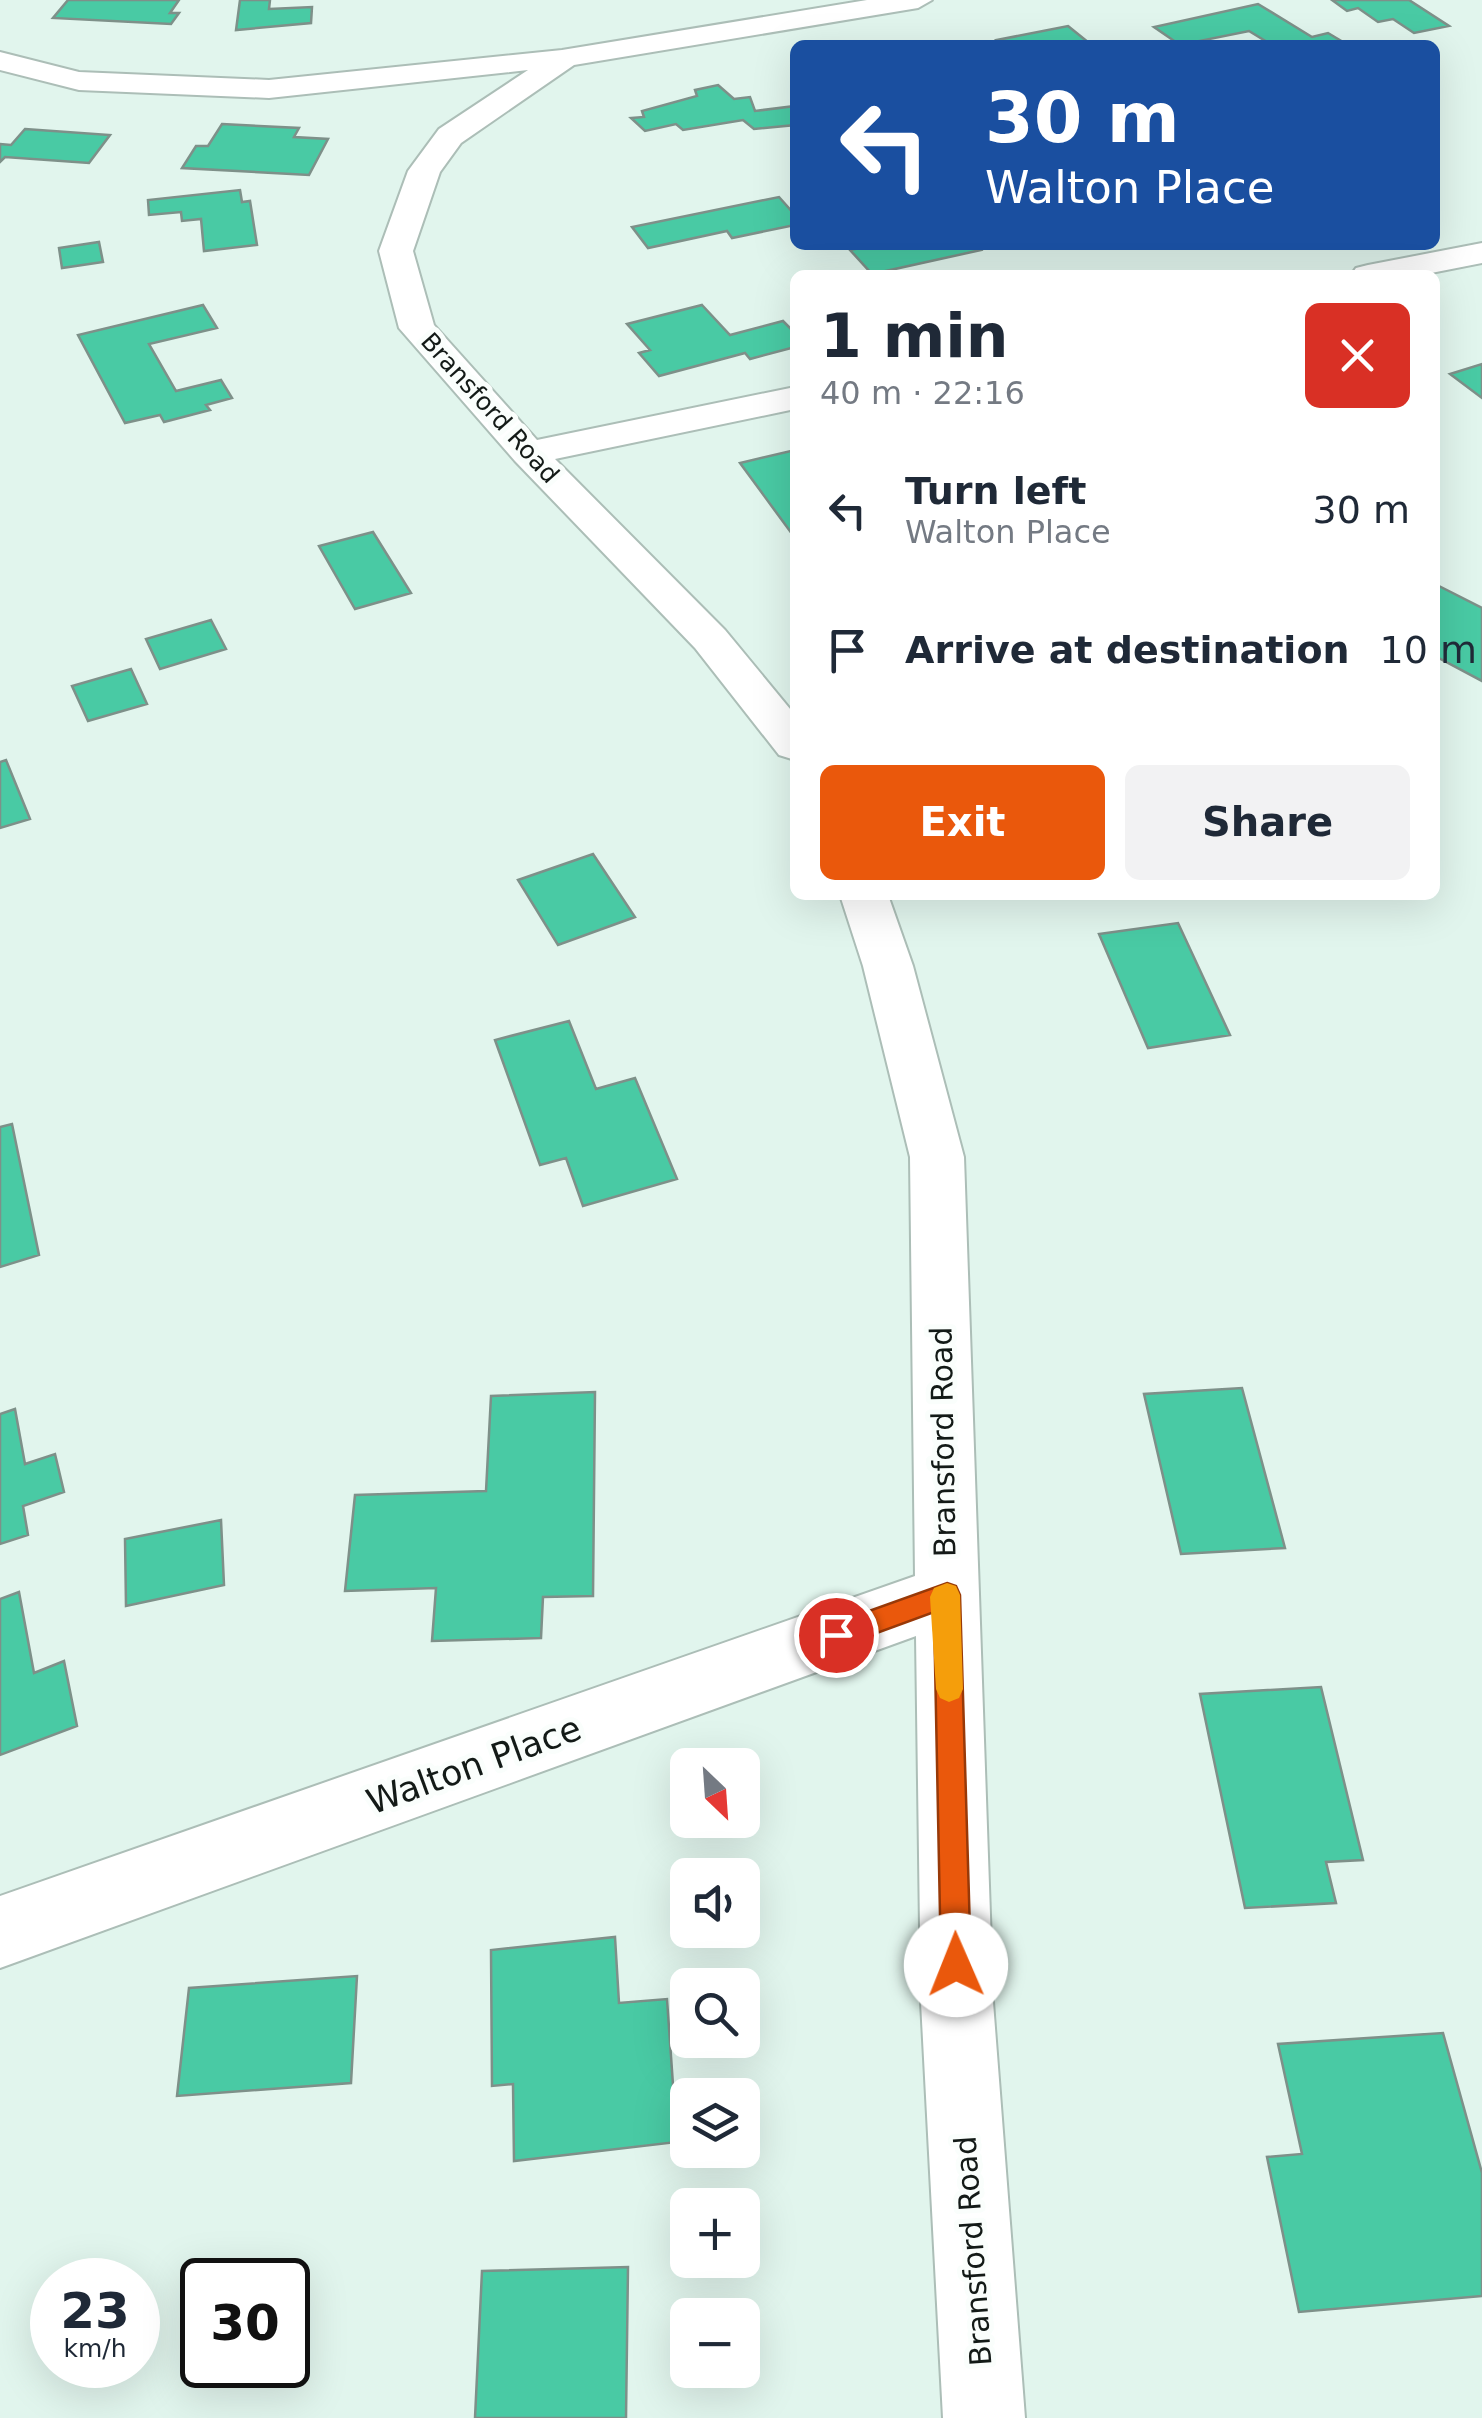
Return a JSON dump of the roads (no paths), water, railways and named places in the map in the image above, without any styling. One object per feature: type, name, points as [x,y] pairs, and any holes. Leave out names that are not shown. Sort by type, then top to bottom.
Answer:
[{"type":"street","name":"Bransford Road","points":[[0,61],[78,81],[269,89],[565,58],[918,0]]},
{"type":"street","name":"Bransford Road","points":[[565,58],[450,136],[424,171],[396,251],[417,328],[528,453],[710,639],[790,739]]},
{"type":"street","points":[[1394,270],[1482,253]]},
{"type":"street","points":[[528,453],[790,399]]},
{"type":"street","name":"Bransford Road","points":[[866,900],[888,966],[936,1157],[957,2002],[984,2418]]},
{"type":"street","name":"Walton Place","points":[[0,1932],[947,1595]]}]
